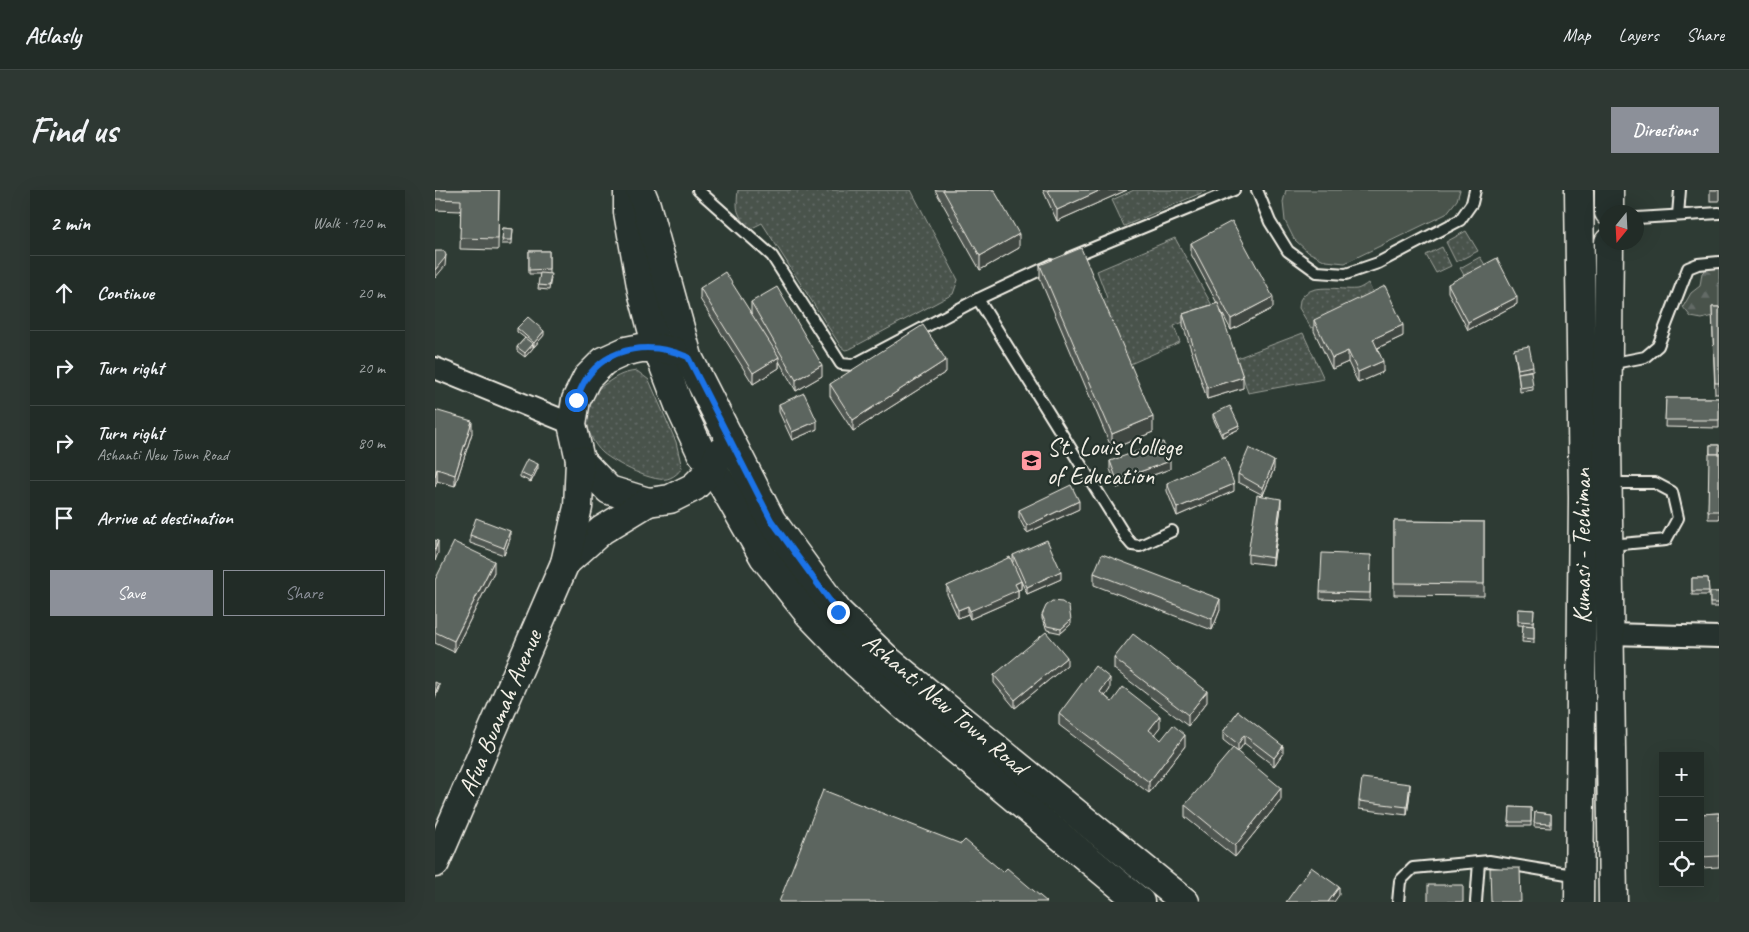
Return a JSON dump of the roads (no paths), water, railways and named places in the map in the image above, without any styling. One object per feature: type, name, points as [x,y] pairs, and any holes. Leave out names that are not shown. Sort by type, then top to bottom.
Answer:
[{"type":"street","name":"Ashanti New Town Road","points":[[628,190],[628,212],[642,291],[657,348],[679,405],[701,452],[713,468],[764,557],[809,614],[856,663],[905,707],[1140,902]]},
{"type":"street","name":"Ashanti New Town Road","points":[[640,190],[647,205],[688,357],[771,520],[838,612],[889,662],[1185,902]]},
{"type":"street","name":"Kumasi - Techiman","points":[[1579,190],[1583,498],[1579,889]]},
{"type":"street","points":[[1609,190],[1609,205]]},
{"type":"street","name":"Kumasi - Techiman","points":[[1609,250],[1607,483],[1613,902]]},
{"type":"street","points":[[626,351],[642,291]]},
{"type":"street","points":[[688,357],[673,351],[641,348],[626,351],[604,361],[587,378],[576,400],[572,424],[580,460],[609,490],[659,500],[695,498],[719,505],[739,515]]},
{"type":"street","points":[[435,368],[572,424]]},
{"type":"street","points":[[659,500],[694,487],[713,468],[726,433]]},
{"type":"street","name":"Afua Buamah Avenue","points":[[435,863],[565,563],[578,507],[580,460]]},
{"type":"street","name":"Afua Buamah Avenue","points":[[565,563],[602,530],[659,500]]},
{"type":"street","points":[[1610,634],[1719,637]]},
{"type":"lane","points":[[698,190],[772,256],[841,364],[853,365],[978,299],[1040,270],[1235,190]]},
{"type":"lane","points":[[1257,190],[1261,204],[1270,222],[1288,251],[1317,272],[1345,274],[1378,263],[1460,220],[1472,203],[1475,190]]},
{"type":"lane","points":[[1678,216],[1680,190]]},
{"type":"lane","points":[[1644,218],[1719,213]]},
{"type":"lane","points":[[1608,364],[1645,357],[1658,346],[1688,268],[1699,264],[1719,262]]},
{"type":"lane","points":[[978,299],[1132,545],[1140,546],[1172,531]]},
{"type":"lane","points":[[1607,483],[1655,483],[1672,492],[1678,518],[1666,540],[1608,545]]},
{"type":"lane","points":[[1398,902],[1400,882],[1413,868],[1489,861],[1579,889]]},
{"type":"lane","points":[[1475,902],[1479,862]]},
{"type":"place","name":"St. Louis College of Education","points":[[1031,461]]}]
